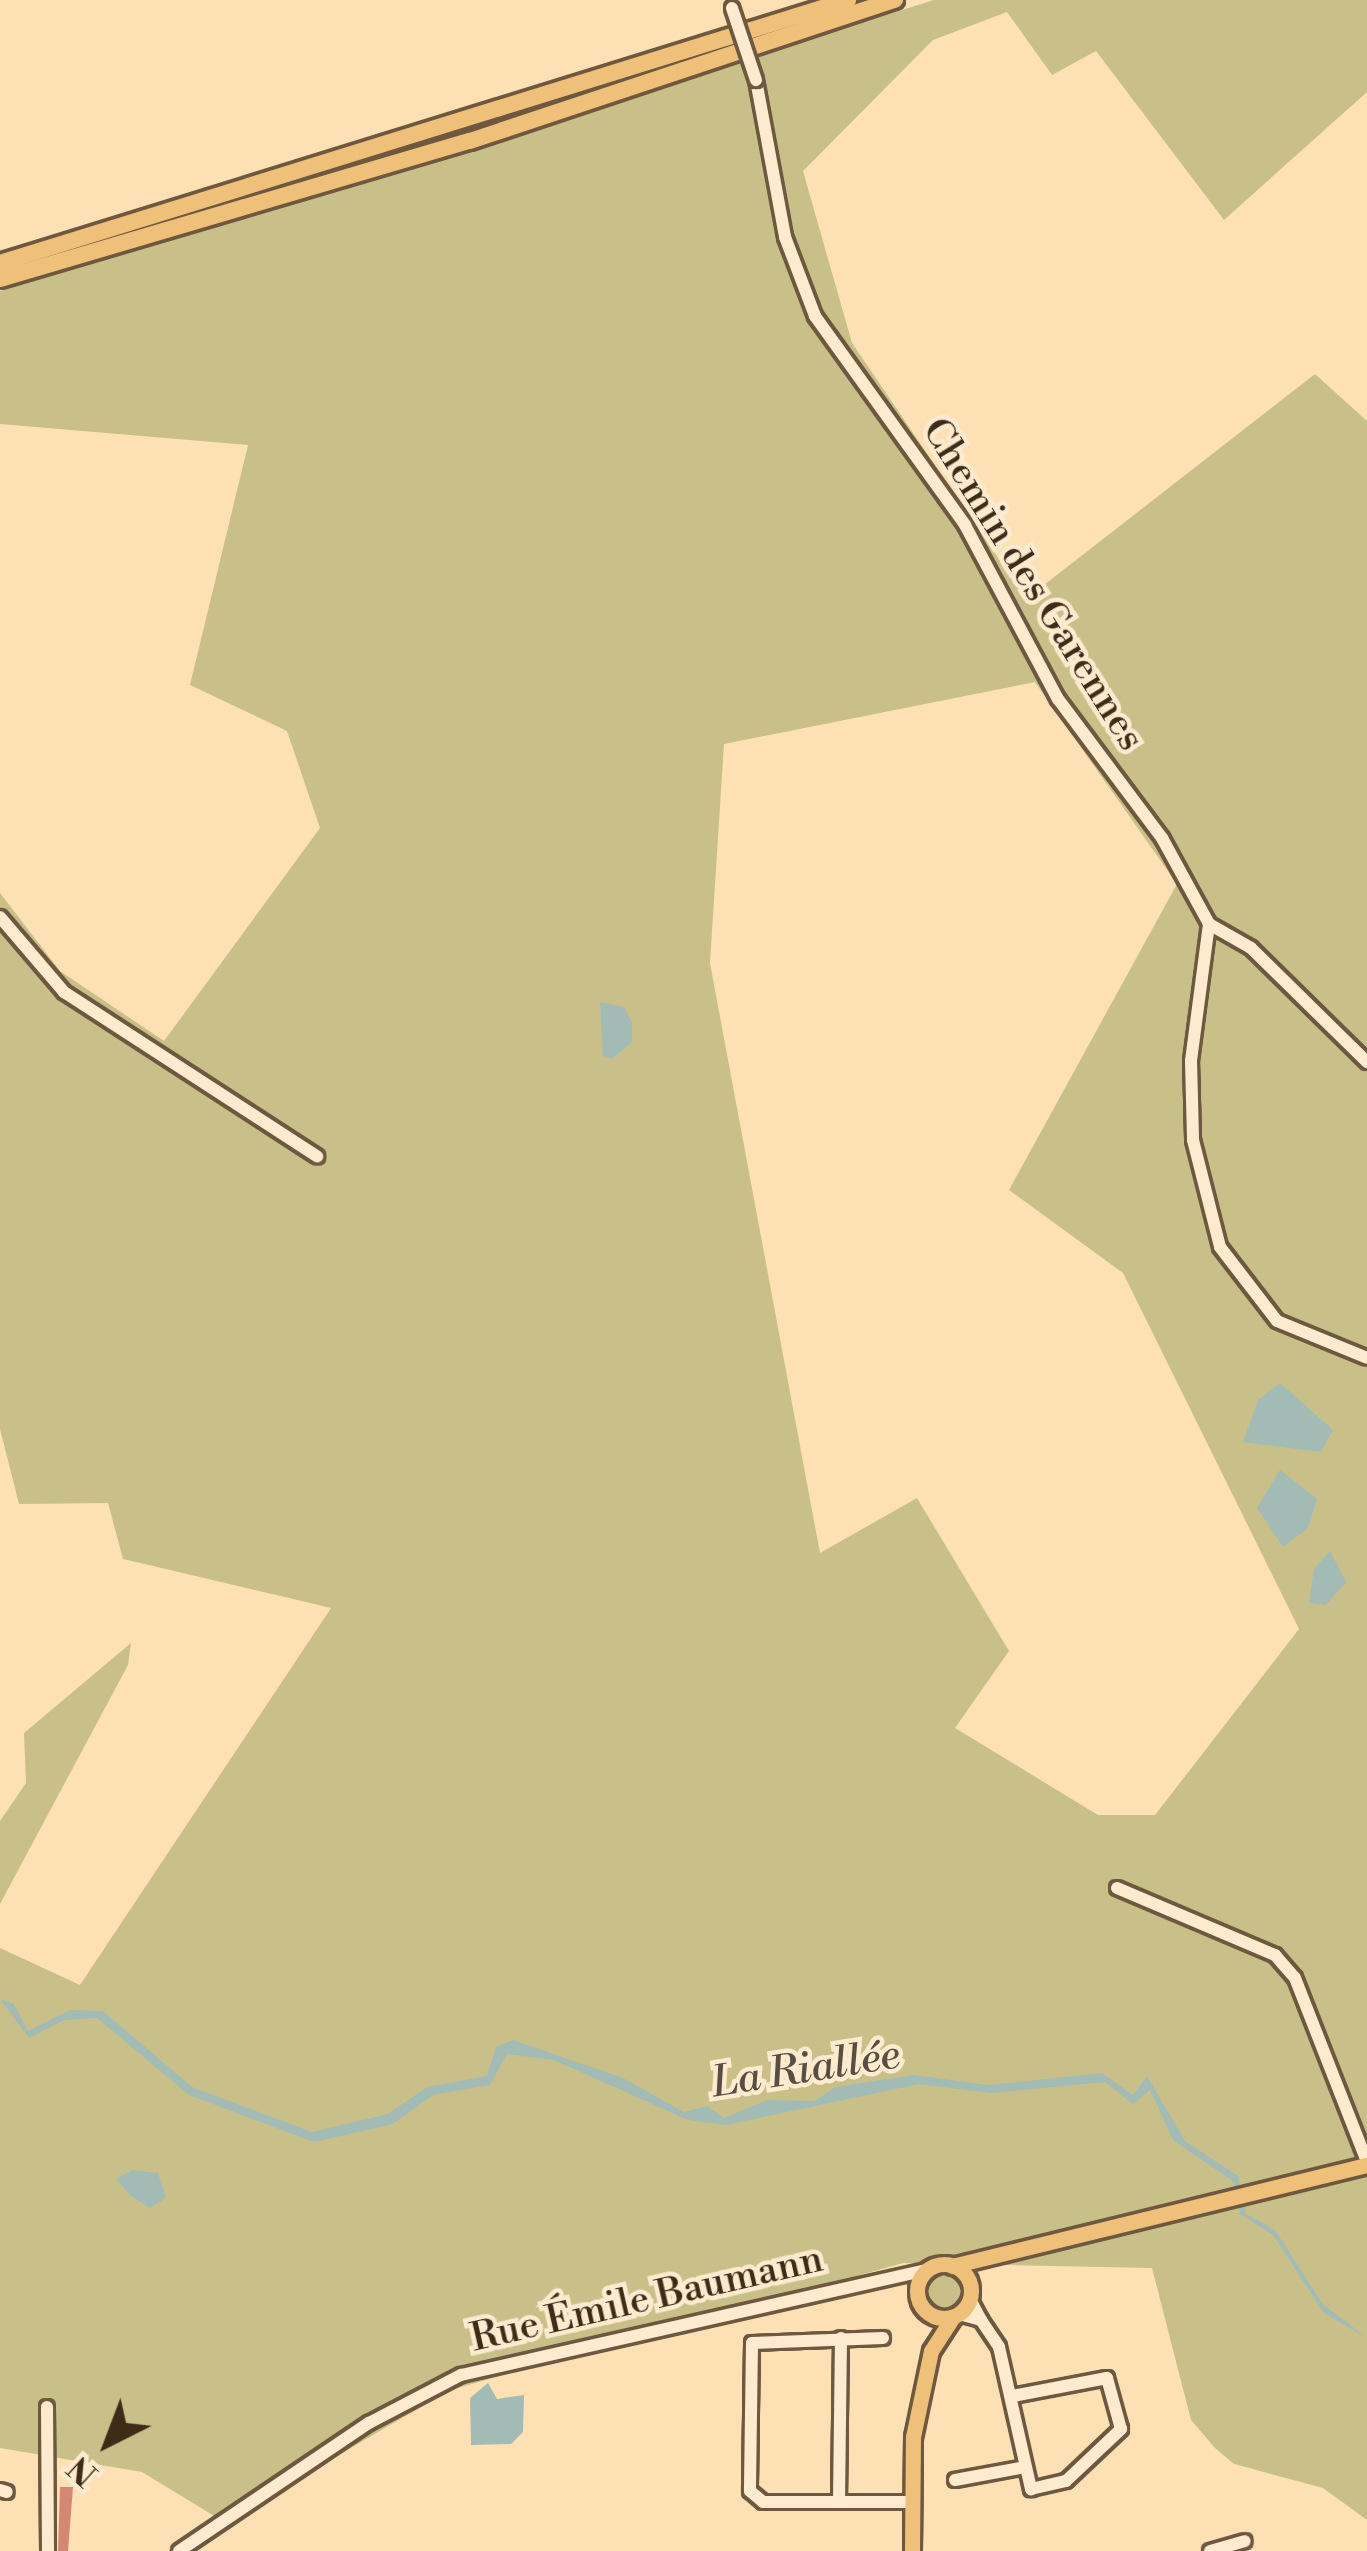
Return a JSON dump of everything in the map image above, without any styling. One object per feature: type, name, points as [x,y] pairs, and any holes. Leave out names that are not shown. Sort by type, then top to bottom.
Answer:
[{"type":"highway","points":[[0,263],[385,151],[848,0]]},
{"type":"highway","points":[[0,279],[450,147],[895,0]]},
{"type":"main road","points":[[910,2546],[908,2502],[931,2350],[918,2287],[928,2270],[1367,2163]]},
{"type":"main road","points":[[931,2350],[991,2251]]},
{"type":"main road","points":[[952,2266],[970,2292]]},
{"type":"main road","points":[[926,2311],[956,2315]]},
{"type":"street","name":"Chemin des Garennes","points":[[731,4],[757,80],[785,237],[824,331],[965,525],[1058,699],[1162,838],[1209,924]]},
{"type":"street","points":[[0,917],[64,992],[232,1092],[317,1156]]},
{"type":"street","points":[[1367,1062],[1251,948],[1209,924],[1192,1100],[1220,1247],[1276,1321],[1367,1358]]},
{"type":"street","points":[[1117,1888],[1275,1955],[1295,1978],[1367,2163]]},
{"type":"street","name":"Rue Émile Baumann","points":[[179,2551],[369,2423],[461,2375],[928,2270]]},
{"type":"street","points":[[892,2275],[918,2287]]},
{"type":"street","points":[[970,2292],[1013,2396],[1031,2489],[1060,2485],[1111,2446],[1119,2418],[1107,2378],[1013,2396]]},
{"type":"street","points":[[956,2315],[981,2320]]},
{"type":"street","points":[[884,2338],[757,2338],[749,2353],[754,2497],[908,2502]]},
{"type":"street","points":[[839,2501],[841,2338]]},
{"type":"street","points":[[47,2407],[48,2551]]},
{"type":"street","points":[[955,2480],[1025,2467]]},
{"type":"street","points":[[1210,2551],[1245,2541]]},
{"type":"shaded area","points":[[934,0],[1367,0],[1367,92],[1224,220],[1096,51],[1052,75],[1007,12],[933,40],[803,171],[852,343],[1026,599],[1315,374],[1367,421],[1367,2520],[1323,2488],[1234,2464],[1191,2420],[1152,2268],[903,2263],[450,2390],[224,2522],[142,2472],[0,2448],[0,1948],[80,1985],[331,1608],[123,1559],[108,1503],[19,1504],[0,1429],[0,893],[60,971],[164,1041],[320,828],[287,731],[190,685],[248,445],[0,424],[0,291]],"holes":[[[1035,682],[1177,884],[1009,1190],[1123,1273],[1299,1629],[1155,1815],[1098,1815],[955,1728],[1009,1651],[917,1498],[820,1553],[710,963],[724,744]]]},
{"type":"shaded area","points":[[131,1643],[128,1665],[0,1904],[0,1821],[26,1783],[24,1733]]},
{"type":"shaded area","points":[[943,2272],[957,2278],[963,2292],[957,2306],[943,2312],[929,2306],[923,2292],[929,2278]]},
{"type":"water","points":[[600,1002],[624,1007],[632,1023],[632,1042],[612,1059],[603,1056]]},
{"type":"water","points":[[1280,1383],[1333,1430],[1321,1452],[1243,1442],[1258,1400]]},
{"type":"water","points":[[1280,1470],[1317,1499],[1308,1528],[1283,1547],[1257,1508]]},
{"type":"water","points":[[1330,1551],[1346,1582],[1326,1605],[1309,1603],[1314,1569]]},
{"type":"water","name":"La Riallée","points":[[0,1999],[14,2004],[28,2031],[70,2010],[103,2011],[192,2087],[312,2132],[388,2114],[427,2087],[487,2076],[496,2047],[513,2040],[623,2078],[684,2112],[707,2106],[724,2118],[767,2100],[815,2101],[835,2087],[913,2075],[989,2085],[1102,2073],[1133,2095],[1147,2076],[1185,2141],[1238,2176],[1246,2214],[1275,2230],[1323,2304],[1367,2338],[1324,2313],[1273,2235],[1240,2214],[1234,2182],[1173,2140],[1150,2090],[1133,2104],[1105,2082],[991,2093],[919,2084],[726,2125],[688,2120],[554,2060],[507,2054],[490,2085],[433,2095],[393,2124],[314,2142],[189,2095],[97,2018],[64,2020],[29,2038]]},
{"type":"water","points":[[132,2170],[158,2173],[166,2198],[150,2208],[131,2196],[116,2179]]},
{"type":"water","points":[[488,2383],[497,2399],[524,2395],[523,2432],[511,2444],[471,2445],[470,2398]]},
{"type":"building","points":[[60,2487],[73,2487],[68,2551],[58,2551]]}]
